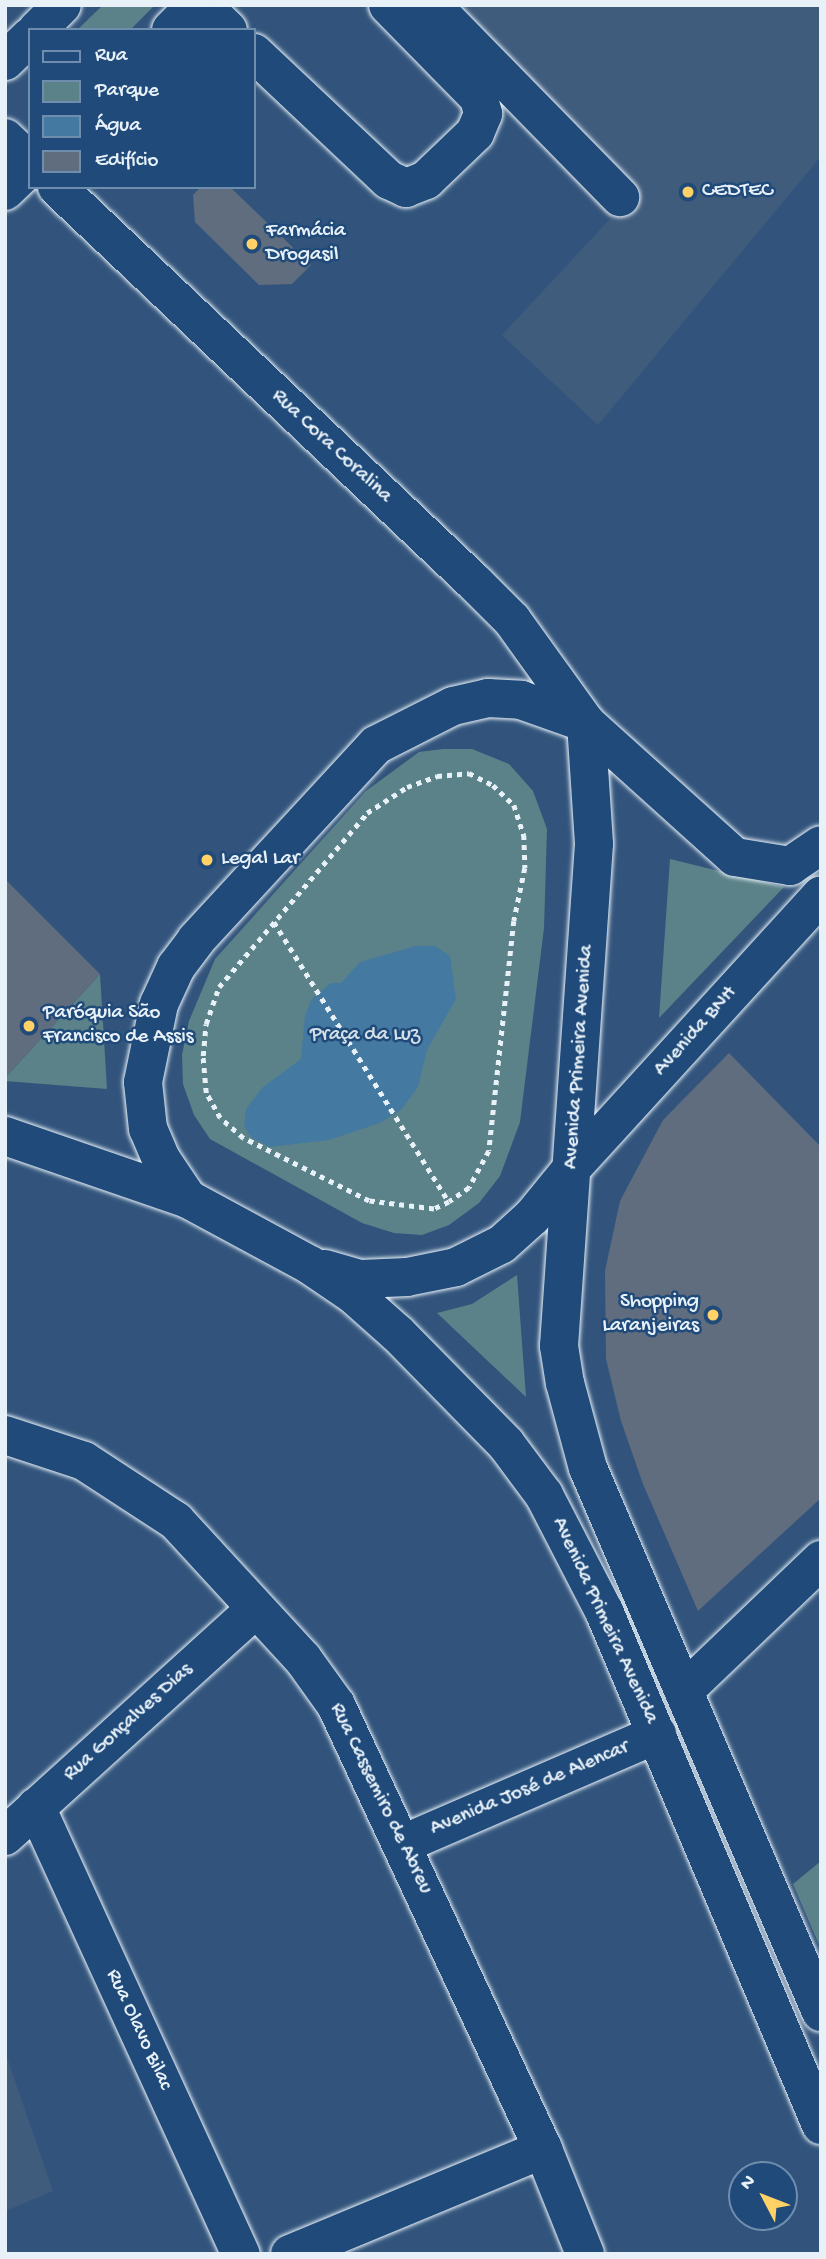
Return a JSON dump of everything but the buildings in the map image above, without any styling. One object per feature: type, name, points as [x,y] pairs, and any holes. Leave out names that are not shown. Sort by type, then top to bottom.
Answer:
[{"type":"main road","points":[[39,28],[61,5]]},
{"type":"main road","points":[[173,28],[196,5]]},
{"type":"main road","points":[[202,5],[227,28]]},
{"type":"main road","points":[[256,56],[388,180],[406,188],[426,180],[475,133],[483,114],[479,98],[388,5]]},
{"type":"main road","points":[[432,5],[620,197]]},
{"type":"main road","points":[[5,61],[28,39]]},
{"type":"main road","points":[[5,138],[28,162]]},
{"type":"main road","points":[[5,191],[28,166]]},
{"type":"main road","name":"Rua Cora Coralina","points":[[59,189],[474,582],[512,621],[586,723]]},
{"type":"main road","points":[[188,1199],[161,1159],[148,1129],[143,1082],[159,1004],[176,967],[196,940],[376,745],[453,706],[488,698],[521,700],[586,723],[735,857],[790,866],[821,845]]},
{"type":"main road","name":"Avenida Primeira Avenida","points":[[586,723],[594,844],[559,1346],[573,1424],[821,2011]]},
{"type":"main road","name":"Avenida BNH","points":[[310,1265],[361,1279],[407,1278],[456,1267],[502,1244],[532,1217],[572,1168],[821,895]]},
{"type":"main road","name":"Avenida Primeira Avenida","points":[[5,1136],[188,1199],[310,1265],[354,1295],[398,1334],[506,1444],[571,1543],[657,1734],[821,2125]]},
{"type":"main road","name":"Rua Cassemiro de Abreu","points":[[5,1435],[84,1461],[176,1521],[254,1610],[303,1659],[336,1705],[543,2148],[585,2254]]},
{"type":"main road","points":[[684,1691],[821,1560]]},
{"type":"main road","name":"Rua Gonçalves Dias","points":[[5,1836],[254,1610]]},
{"type":"main road","name":"Avenida José de Alencar","points":[[403,1844],[657,1734]]},
{"type":"main road","name":"Rua Olavo Bilac","points":[[36,1807],[241,2254]]},
{"type":"main road","points":[[290,2254],[543,2148]]},
{"type":"path","points":[[469,773],[493,785],[514,805],[524,835],[525,868],[514,921],[489,1151],[468,1188],[449,1202],[434,1209],[369,1201],[243,1138],[220,1118],[206,1093],[203,1056],[206,1024],[219,987],[367,813],[407,787],[437,776],[469,773]]},
{"type":"path","points":[[274,922],[449,1202]]},
{"type":"shaded area","name":"CEDTEC","points":[[408,5],[821,5],[821,156],[598,425],[502,335],[610,219]]},
{"type":"shaded area","points":[[5,2052],[53,2191],[5,2211]]},
{"type":"green space","points":[[103,5],[155,5],[132,28],[79,28]]},
{"type":"green space","name":"Praça da Luz","points":[[472,749],[509,764],[533,791],[547,829],[544,928],[520,1122],[500,1176],[479,1203],[449,1225],[422,1235],[394,1233],[362,1223],[210,1139],[194,1115],[183,1084],[182,1055],[189,1021],[215,959],[366,791],[419,752]]},
{"type":"green space","points":[[670,859],[784,887],[659,1018]]},
{"type":"green space","points":[[100,974],[107,1089],[5,1081],[5,1078]]},
{"type":"green space","points":[[517,1275],[526,1397],[437,1313],[472,1304]]},
{"type":"green space","points":[[821,1861],[821,1949],[793,1884]]},
{"type":"water","points":[[416,946],[435,946],[450,956],[456,999],[427,1050],[418,1087],[401,1110],[380,1123],[329,1140],[270,1147],[252,1138],[244,1126],[246,1109],[263,1087],[301,1059],[305,1015],[312,999],[331,983],[341,983],[360,962]]},
{"type":"place","name":"CEDTEC","points":[[688,192]]},
{"type":"place","name":"Farmácia Drogasil","points":[[252,244]]},
{"type":"place","name":"Legal Lar","points":[[207,860]]},
{"type":"place","name":"Paróquia São Francisco de Assis","points":[[29,1026]]},
{"type":"place","name":"Shopping Laranjeiras","points":[[713,1315]]}]
